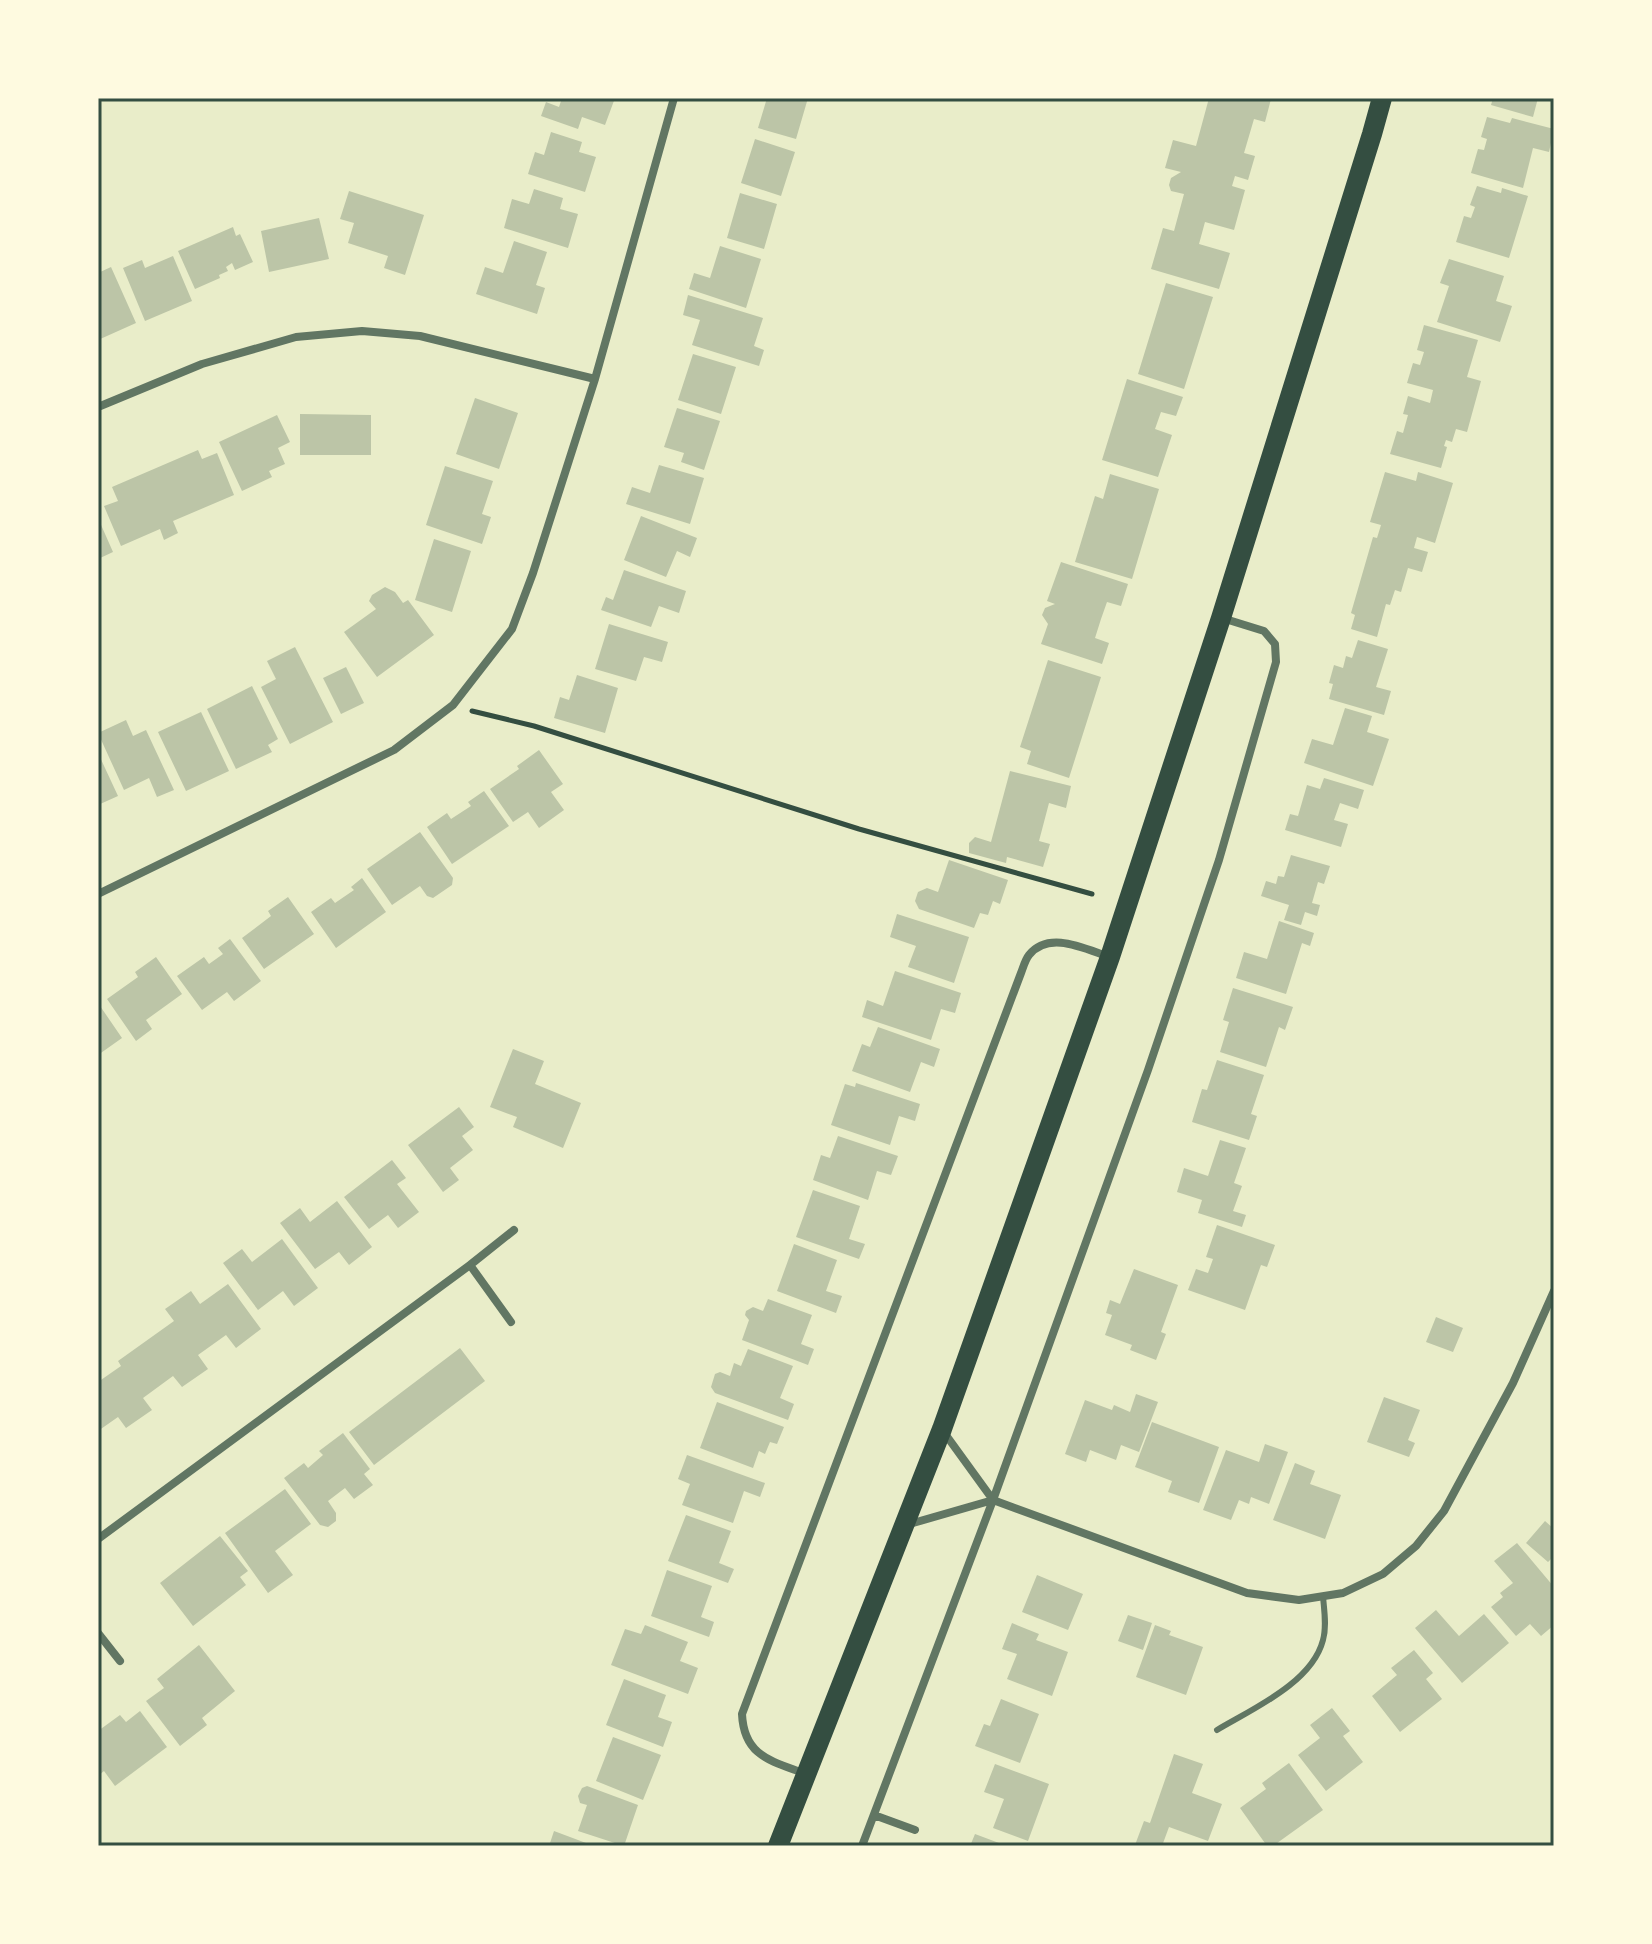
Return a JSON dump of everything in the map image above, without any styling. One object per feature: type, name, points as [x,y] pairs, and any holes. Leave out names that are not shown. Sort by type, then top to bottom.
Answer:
[{"type":"main road","points":[[778,1846],[942,1429],[1110,957],[1221,618],[1382,98]]},
{"type":"street","points":[[98,894],[394,750],[453,705],[512,629],[595,379],[674,98]]},
{"type":"street","points":[[98,407],[202,364],[296,337],[362,331],[420,336],[595,379]]},
{"type":"street","points":[[862,1846],[993,1500],[1148,1070],[1219,860],[1276,662],[1275,644],[1264,631],[1221,618]]},
{"type":"street","points":[[807,1775],[770,1760],[751,1746],[743,1731],[742,1714],[1030,954],[1048,943],[1064,942],[1110,957]]},
{"type":"street","points":[[98,1539],[514,1230]]},
{"type":"street","points":[[470,1265],[511,1322]]},
{"type":"street","points":[[942,1429],[993,1500],[1247,1593],[1299,1600],[1343,1593],[1383,1574],[1416,1546],[1444,1511],[1513,1383],[1554,1291]]},
{"type":"street","points":[[905,1525],[993,1500]]},
{"type":"street","points":[[98,1633],[120,1661]]},
{"type":"street","points":[[874,1815],[915,1830]]},
{"type":"lane","points":[[1217,1730],[1289,1686],[1311,1665],[1323,1640],[1323,1596]]},
{"type":"path","points":[[453,705],[534,726],[859,829],[1092,894]]},
{"type":"building","points":[[562,98],[615,98],[605,125],[582,117],[578,129],[541,116],[546,102],[559,107]]},
{"type":"building","points":[[767,98],[808,98],[796,139],[758,128]]},
{"type":"building","points":[[1209,98],[1271,99],[1265,122],[1254,119],[1244,153],[1255,156],[1248,180],[1235,176],[1232,186],[1245,190],[1234,230],[1205,222],[1199,244],[1230,253],[1219,289],[1151,269],[1163,228],[1174,231],[1184,194],[1171,191],[1169,185],[1171,178],[1181,172],[1165,168],[1173,140],[1196,146]]},
{"type":"building","points":[[1493,98],[1538,98],[1533,117],[1491,105]]},
{"type":"building","points":[[1487,117],[1510,123],[1512,118],[1554,129],[1549,152],[1533,148],[1523,188],[1471,173],[1478,149],[1484,150],[1487,139],[1481,137]]},
{"type":"building","points":[[551,132],[582,142],[579,152],[596,157],[585,192],[528,174],[535,152],[544,155]]},
{"type":"building","points":[[755,139],[795,152],[781,196],[741,183]]},
{"type":"building","points":[[1477,186],[1501,193],[1502,188],[1528,196],[1509,258],[1456,242],[1464,216],[1471,218],[1475,207],[1470,205]]},
{"type":"building","points":[[534,189],[563,198],[560,209],[578,214],[568,248],[504,228],[512,199],[529,204]]},
{"type":"building","points":[[349,191],[424,215],[405,275],[384,268],[388,256],[348,243],[354,223],[340,219]]},
{"type":"building","points":[[740,193],[777,204],[764,249],[727,238]]},
{"type":"building","points":[[319,218],[329,259],[269,272],[261,231]]},
{"type":"building","points":[[233,227],[236,236],[240,234],[253,262],[235,270],[232,263],[226,267],[228,271],[219,275],[220,278],[195,289],[178,251]]},
{"type":"building","points":[[514,241],[547,252],[536,285],[545,288],[537,314],[476,294],[485,267],[503,273]]},
{"type":"building","points":[[720,246],[761,259],[746,308],[689,289],[694,273],[710,278]]},
{"type":"building","points":[[173,256],[192,301],[145,321],[123,268],[142,260],[145,268]]},
{"type":"building","points":[[1449,259],[1504,276],[1496,301],[1512,306],[1500,342],[1437,322],[1449,286],[1440,283]]},
{"type":"building","points":[[111,267],[136,323],[98,340],[98,273]]},
{"type":"building","points":[[1166,283],[1213,297],[1184,389],[1138,374]]},
{"type":"building","points":[[688,295],[763,318],[754,346],[764,350],[759,366],[692,345],[700,320],[683,315]]},
{"type":"building","points":[[1424,325],[1478,340],[1467,377],[1481,381],[1467,432],[1456,429],[1452,442],[1446,440],[1441,468],[1390,454],[1397,431],[1403,433],[1408,415],[1403,414],[1408,396],[1430,403],[1433,390],[1407,383],[1413,363],[1420,365],[1424,352],[1417,350]]},
{"type":"building","points":[[693,354],[736,367],[721,414],[678,400]]},
{"type":"building","points":[[1127,379],[1183,397],[1176,416],[1161,412],[1155,429],[1172,435],[1158,477],[1102,460]]},
{"type":"building","points":[[475,398],[518,413],[499,469],[456,454]]},
{"type":"building","points":[[677,408],[720,421],[704,470],[681,462],[684,453],[664,447]]},
{"type":"building","points":[[300,414],[371,415],[371,455],[300,455]]},
{"type":"building","points":[[277,415],[290,442],[278,448],[285,464],[269,471],[272,477],[242,491],[219,442]]},
{"type":"building","points":[[198,450],[202,459],[217,453],[234,495],[173,521],[178,533],[164,540],[160,529],[121,546],[104,506],[118,501],[112,487]]},
{"type":"building","points":[[659,465],[704,478],[690,524],[626,504],[632,487],[650,493]]},
{"type":"building","points":[[445,466],[493,481],[482,514],[491,517],[482,544],[426,525]]},
{"type":"building","points":[[1385,472],[1416,481],[1418,472],[1453,483],[1435,543],[1417,537],[1414,548],[1428,552],[1422,572],[1408,568],[1401,592],[1395,590],[1390,605],[1386,604],[1377,637],[1351,629],[1355,615],[1351,613],[1373,537],[1377,538],[1381,525],[1370,522]]},
{"type":"building","points":[[1110,474],[1159,489],[1132,579],[1075,562],[1095,496],[1103,499]]},
{"type":"building","points":[[641,516],[697,538],[690,557],[677,551],[666,577],[624,560]]},
{"type":"building","points":[[98,518],[113,552],[98,559]]},
{"type":"building","points":[[434,539],[471,551],[452,612],[415,600]]},
{"type":"building","points":[[1061,562],[1128,584],[1121,606],[1107,602],[1101,619],[1095,638],[1109,643],[1102,664],[1041,644],[1048,624],[1042,615],[1045,608],[1055,604],[1047,601]]},
{"type":"building","points":[[624,570],[686,591],[679,613],[659,606],[651,627],[601,610],[606,597],[613,600]]},
{"type":"building","points":[[385,587],[395,592],[403,603],[408,600],[434,635],[377,677],[344,632],[376,609],[369,601],[372,595]]},
{"type":"building","points":[[609,624],[668,642],[662,662],[644,657],[636,681],[595,669]]},
{"type":"building","points":[[1358,640],[1388,649],[1376,687],[1391,691],[1384,715],[1329,699],[1334,665],[1343,668],[1346,656],[1352,658]]},
{"type":"building","points":[[295,647],[333,722],[290,744],[261,687],[276,679],[267,661]]},
{"type":"building","points":[[1048,660],[1101,677],[1069,778],[1027,764],[1031,751],[1020,747]]},
{"type":"building","points":[[346,667],[364,703],[341,714],[323,678]]},
{"type":"building","points":[[577,675],[618,688],[605,733],[554,718],[560,697],[569,700]]},
{"type":"building","points":[[252,686],[278,739],[268,745],[272,752],[236,769],[207,709]]},
{"type":"building","points":[[1345,708],[1372,716],[1367,732],[1389,739],[1373,786],[1304,763],[1312,739],[1333,745]]},
{"type":"building","points":[[201,712],[229,771],[186,791],[158,732]]},
{"type":"building","points":[[126,720],[133,736],[146,730],[174,790],[157,797],[149,778],[124,790],[98,733]]},
{"type":"building","points":[[539,750],[563,784],[551,792],[564,810],[539,828],[528,812],[513,822],[490,789],[519,769],[517,766]]},
{"type":"building","points":[[98,753],[118,796],[98,805]]},
{"type":"building","points":[[1010,771],[1071,786],[1066,808],[1049,803],[1039,841],[1050,844],[1043,867],[1007,857],[1006,863],[969,853],[969,843],[975,837],[991,842]]},
{"type":"building","points":[[1324,778],[1364,790],[1358,809],[1340,803],[1334,820],[1348,824],[1341,847],[1285,830],[1290,814],[1298,816],[1307,785],[1320,789]]},
{"type":"building","points":[[484,791],[509,826],[452,864],[427,827],[447,813],[451,819],[471,806],[468,802]]},
{"type":"building","points":[[420,832],[453,878],[452,885],[433,898],[427,896],[420,886],[392,905],[367,869]]},
{"type":"building","points":[[1291,855],[1330,866],[1324,884],[1318,882],[1312,903],[1320,905],[1317,916],[1305,912],[1301,925],[1284,920],[1289,905],[1261,896],[1266,881],[1276,884],[1278,876],[1284,877]]},
{"type":"building","points":[[949,860],[1008,880],[1000,904],[993,901],[988,915],[980,913],[974,928],[919,909],[915,901],[918,892],[927,888],[938,892]]},
{"type":"building","points":[[362,878],[386,912],[336,948],[311,912],[331,898],[335,903],[354,890],[351,887]]},
{"type":"building","points":[[288,897],[314,934],[264,969],[242,938],[271,916],[268,911]]},
{"type":"building","points":[[897,914],[969,937],[954,983],[908,967],[916,946],[890,937]]},
{"type":"building","points":[[1279,921],[1314,933],[1310,946],[1302,943],[1286,994],[1236,978],[1244,952],[1267,959]]},
{"type":"building","points":[[230,939],[261,981],[234,1001],[227,992],[202,1010],[177,976],[204,957],[209,964],[223,954],[218,948]]},
{"type":"building","points":[[156,957],[182,994],[146,1020],[152,1029],[136,1041],[107,999],[138,977],[135,972]]},
{"type":"building","points":[[895,971],[961,993],[955,1013],[941,1009],[931,1040],[862,1017],[867,1000],[883,1006]]},
{"type":"building","points":[[1233,988],[1293,1007],[1285,1030],[1279,1027],[1266,1067],[1220,1052],[1229,1022],[1223,1020]]},
{"type":"building","points":[[98,1003],[122,1038],[98,1055]]},
{"type":"building","points":[[878,1027],[940,1049],[934,1067],[921,1062],[910,1092],[852,1071],[862,1044],[870,1047]]},
{"type":"building","points":[[513,1049],[544,1061],[535,1084],[581,1103],[563,1148],[513,1127],[517,1117],[490,1107]]},
{"type":"building","points":[[1217,1060],[1264,1075],[1251,1114],[1257,1116],[1249,1140],[1192,1122],[1202,1089],[1207,1090]]},
{"type":"building","points":[[856,1083],[920,1104],[915,1121],[899,1116],[890,1145],[831,1125],[845,1084],[855,1087]]},
{"type":"building","points":[[459,1107],[474,1127],[462,1136],[473,1150],[450,1168],[459,1180],[443,1192],[408,1145]]},
{"type":"building","points":[[838,1136],[898,1156],[891,1175],[877,1171],[868,1200],[813,1180],[821,1155],[830,1158]]},
{"type":"building","points":[[1220,1140],[1246,1148],[1234,1183],[1242,1186],[1233,1211],[1246,1215],[1242,1227],[1198,1213],[1202,1200],[1177,1192],[1184,1168],[1208,1176]]},
{"type":"building","points":[[392,1160],[406,1178],[397,1184],[419,1212],[398,1228],[388,1215],[369,1229],[344,1197]]},
{"type":"building","points":[[813,1190],[860,1206],[849,1239],[865,1244],[859,1259],[796,1237]]},
{"type":"building","points":[[337,1201],[372,1247],[349,1265],[339,1252],[315,1269],[280,1223],[300,1208],[310,1222]]},
{"type":"building","points":[[1217,1225],[1275,1245],[1267,1267],[1261,1265],[1245,1310],[1188,1290],[1196,1269],[1208,1273],[1213,1259],[1206,1257]]},
{"type":"building","points":[[282,1239],[318,1288],[294,1306],[283,1291],[258,1310],[223,1263],[242,1249],[252,1262]]},
{"type":"building","points":[[794,1244],[837,1260],[826,1291],[842,1296],[836,1313],[777,1291]]},
{"type":"building","points":[[1134,1269],[1178,1285],[1161,1332],[1166,1334],[1156,1360],[1130,1350],[1132,1345],[1105,1335],[1112,1315],[1106,1313],[1110,1300],[1120,1304]]},
{"type":"building","points":[[228,1284],[261,1329],[236,1348],[226,1335],[198,1355],[208,1369],[182,1387],[173,1376],[143,1398],[152,1410],[126,1428],[118,1417],[98,1431],[98,1382],[121,1366],[118,1361],[174,1321],[165,1309],[191,1291],[200,1304]]},
{"type":"building","points":[[768,1299],[812,1315],[801,1344],[814,1349],[808,1365],[742,1340],[749,1320],[746,1311],[753,1307],[763,1311]]},
{"type":"building","points":[[1436,1317],[1463,1328],[1453,1352],[1426,1342]]},
{"type":"building","points":[[460,1348],[485,1381],[374,1465],[349,1432]]},
{"type":"building","points":[[748,1349],[793,1366],[780,1398],[794,1404],[788,1420],[715,1393],[711,1387],[715,1374],[720,1372],[730,1376],[734,1363],[741,1366]]},
{"type":"building","points":[[1136,1394],[1158,1402],[1139,1452],[1121,1445],[1116,1460],[1090,1450],[1086,1462],[1065,1454],[1085,1400],[1112,1410],[1114,1405],[1130,1412]]},
{"type":"building","points":[[1384,1397],[1420,1410],[1408,1440],[1415,1443],[1409,1457],[1367,1442]]},
{"type":"building","points":[[717,1402],[784,1427],[777,1444],[770,1442],[765,1454],[759,1451],[753,1468],[700,1448]]},
{"type":"building","points":[[1152,1422],[1219,1447],[1199,1503],[1168,1492],[1172,1481],[1135,1467]]},
{"type":"building","points":[[343,1433],[370,1469],[364,1474],[373,1485],[354,1499],[345,1488],[328,1501],[336,1513],[336,1521],[328,1527],[320,1525],[284,1478],[304,1463],[308,1468],[323,1455],[319,1451]]},
{"type":"building","points":[[1265,1444],[1288,1452],[1269,1504],[1251,1497],[1249,1504],[1239,1500],[1231,1520],[1203,1510],[1226,1450],[1259,1462]]},
{"type":"building","points":[[687,1455],[765,1483],[760,1497],[744,1491],[733,1523],[682,1505],[690,1484],[678,1479]]},
{"type":"building","points":[[1295,1463],[1315,1471],[1310,1484],[1341,1495],[1325,1539],[1273,1520]]},
{"type":"building","points":[[285,1489],[311,1524],[275,1551],[293,1575],[268,1593],[225,1533]]},
{"type":"building","points":[[686,1515],[731,1531],[719,1563],[734,1569],[728,1583],[668,1561]]},
{"type":"building","points":[[1545,1521],[1554,1529],[1554,1556],[1548,1562],[1526,1543]]},
{"type":"building","points":[[220,1536],[248,1571],[240,1577],[246,1585],[193,1626],[160,1583]]},
{"type":"building","points":[[1517,1543],[1554,1587],[1554,1605],[1551,1607],[1554,1610],[1554,1625],[1541,1636],[1530,1624],[1516,1636],[1491,1607],[1503,1597],[1500,1593],[1513,1583],[1494,1561]]},
{"type":"building","points":[[667,1570],[712,1586],[701,1617],[714,1622],[709,1637],[651,1616]]},
{"type":"building","points":[[1037,1575],[1083,1594],[1068,1630],[1022,1612]]},
{"type":"building","points":[[1436,1610],[1459,1636],[1484,1614],[1509,1643],[1462,1683],[1415,1628]]},
{"type":"building","points":[[1128,1615],[1152,1623],[1143,1650],[1118,1641]]},
{"type":"building","points":[[1012,1623],[1039,1634],[1036,1640],[1068,1652],[1052,1696],[1007,1679],[1017,1654],[1002,1649]]},
{"type":"building","points":[[645,1625],[688,1642],[680,1661],[698,1668],[688,1694],[611,1665],[625,1629],[641,1634]]},
{"type":"building","points":[[1155,1625],[1171,1631],[1169,1635],[1203,1647],[1186,1695],[1136,1677]]},
{"type":"building","points":[[199,1645],[235,1691],[202,1718],[207,1725],[180,1746],[146,1701],[164,1688],[157,1679]]},
{"type":"building","points":[[1414,1650],[1433,1673],[1426,1679],[1442,1699],[1400,1732],[1372,1696],[1397,1675],[1391,1668]]},
{"type":"building","points":[[624,1679],[666,1695],[658,1717],[672,1722],[663,1747],[606,1725]]},
{"type":"building","points":[[1001,1699],[1039,1714],[1020,1763],[975,1746],[984,1724],[990,1726]]},
{"type":"building","points":[[1332,1708],[1350,1731],[1343,1736],[1363,1762],[1326,1791],[1298,1755],[1320,1738],[1310,1725]]},
{"type":"building","points":[[140,1711],[167,1747],[115,1786],[104,1771],[98,1776],[98,1731],[120,1715],[126,1722]]},
{"type":"building","points":[[613,1737],[661,1755],[643,1800],[596,1781]]},
{"type":"building","points":[[1174,1754],[1203,1764],[1192,1793],[1222,1804],[1208,1841],[1169,1827],[1162,1846],[1135,1845],[1144,1821],[1150,1823]]},
{"type":"building","points":[[1289,1763],[1323,1810],[1273,1846],[1267,1846],[1240,1808],[1266,1789],[1262,1783]]},
{"type":"building","points":[[995,1764],[1049,1784],[1028,1841],[993,1828],[1004,1799],[984,1792]]},
{"type":"building","points":[[587,1786],[638,1805],[624,1846],[578,1831],[587,1805],[580,1803],[578,1796]]},
{"type":"building","points":[[554,1831],[594,1846],[549,1846]]},
{"type":"building","points":[[975,1834],[1007,1846],[970,1846]]}]
